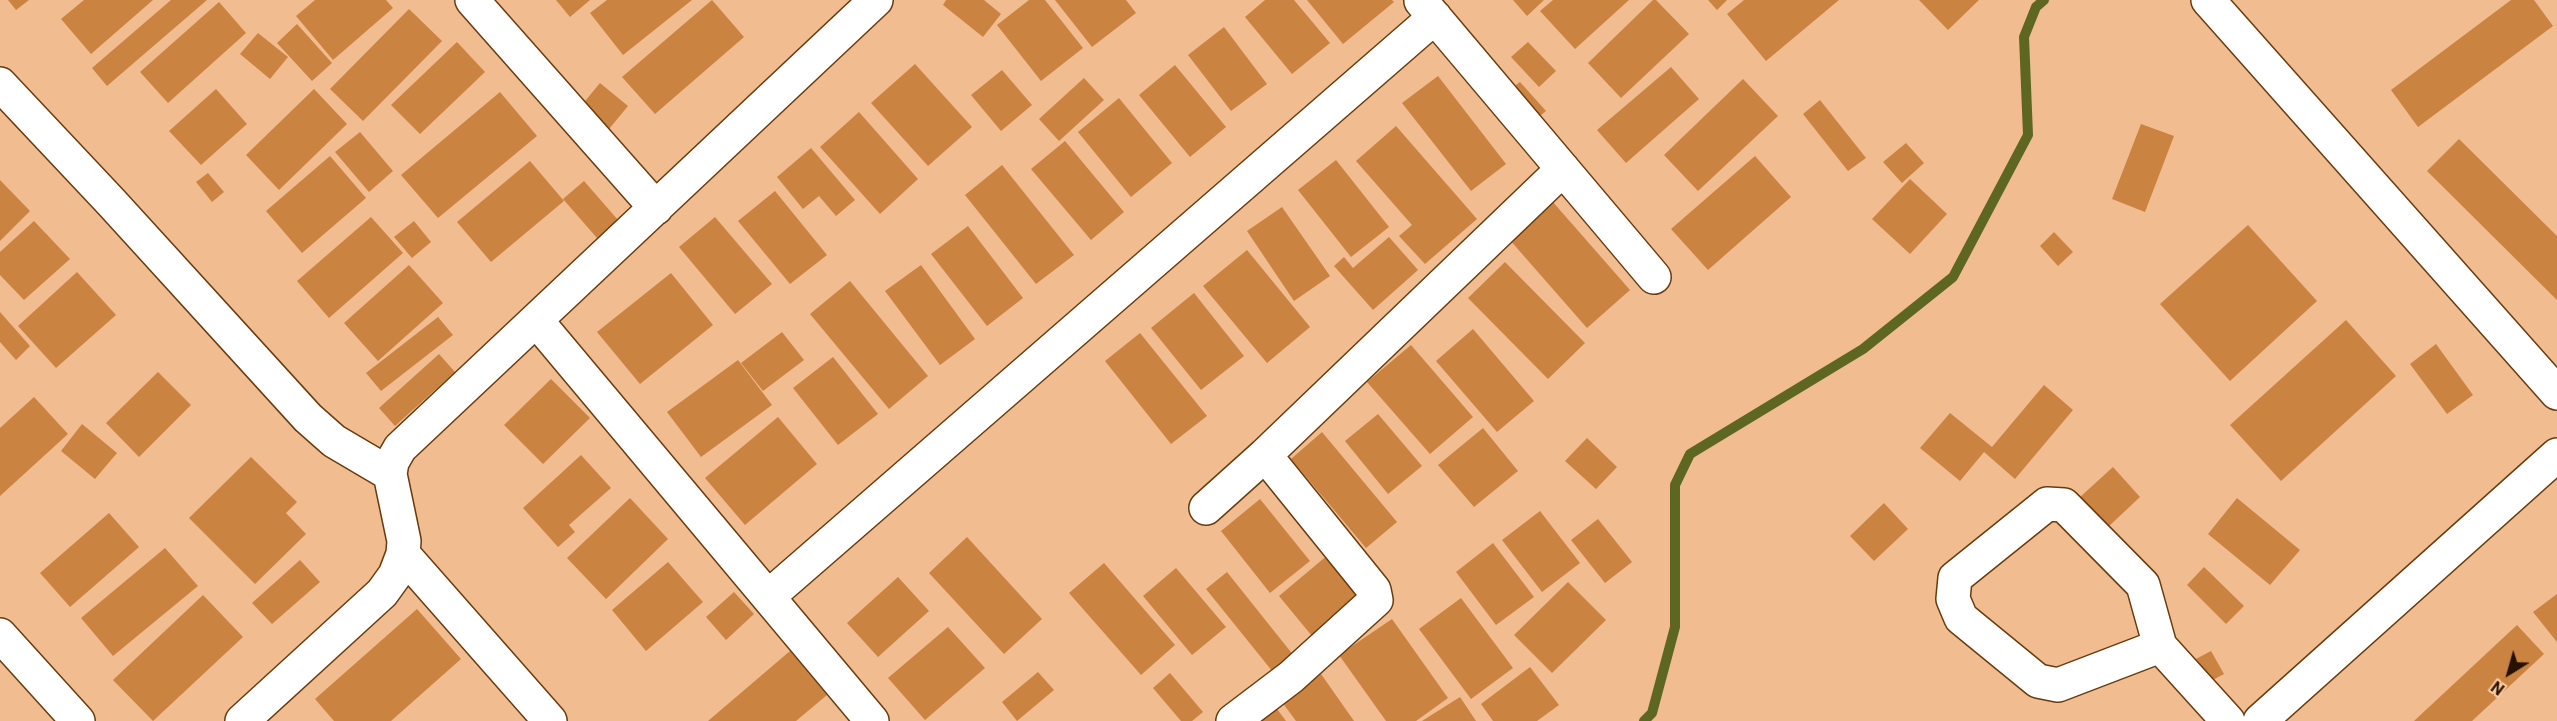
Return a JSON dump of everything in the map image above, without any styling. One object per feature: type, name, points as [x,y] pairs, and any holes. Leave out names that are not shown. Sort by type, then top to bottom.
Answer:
[{"type":"street","points":[[472,0],[656,208]]},
{"type":"street","points":[[242,721],[382,592],[395,575],[403,554],[404,541],[390,474],[392,462],[407,440],[876,0]]},
{"type":"street","points":[[2208,0],[2557,393]]},
{"type":"street","points":[[768,596],[1427,9],[1654,277]]},
{"type":"street","points":[[0,84],[308,418],[334,441],[390,474]]},
{"type":"street","points":[[1206,507],[1265,455],[1563,169]]},
{"type":"street","points":[[536,320],[872,721]]},
{"type":"street","points":[[1233,721],[1291,677],[1376,600],[1374,590],[1265,455]]},
{"type":"street","points":[[2260,721],[2557,455]]},
{"type":"street","points":[[2160,646],[2058,685],[2038,681],[1961,618],[1953,599],[1955,578],[2048,504],[2064,505],[2143,585],[2160,646],[2228,721]]},
{"type":"street","points":[[403,554],[550,721]]},
{"type":"street","points":[[0,635],[78,721]]},
{"type":"building","points":[[8,0],[29,0],[16,10]]},
{"type":"building","points":[[84,0],[153,0],[91,54],[61,19]]},
{"type":"building","points":[[171,0],[207,0],[107,86],[92,68]]},
{"type":"building","points":[[315,0],[386,0],[393,8],[333,60],[296,16]]},
{"type":"building","points":[[556,0],[590,0],[570,17]]},
{"type":"building","points":[[607,0],[692,0],[623,55],[590,13]]},
{"type":"building","points":[[712,0],[744,37],[655,114],[622,77]]},
{"type":"building","points":[[946,0],[984,0],[1001,14],[983,37],[943,5]]},
{"type":"building","points":[[1029,0],[1045,0],[1083,48],[1041,81],[997,25]]},
{"type":"building","points":[[1055,0],[1126,0],[1136,13],[1092,47]]},
{"type":"building","points":[[1265,0],[1294,0],[1330,43],[1292,74],[1245,17]]},
{"type":"building","points":[[1307,0],[1392,0],[1394,2],[1343,44]]},
{"type":"building","points":[[1513,0],[1544,0],[1527,16]]},
{"type":"building","points":[[1553,0],[1629,0],[1575,49],[1540,11]]},
{"type":"building","points":[[1653,0],[1656,0],[1689,34],[1621,98],[1588,63]]},
{"type":"building","points":[[1708,0],[1727,0],[1717,10]]},
{"type":"building","points":[[1744,0],[1839,0],[1766,61],[1727,14]]},
{"type":"building","points":[[1919,0],[1979,0],[1948,30]]},
{"type":"building","points":[[2511,0],[2534,0],[2553,26],[2418,127],[2391,90]]},
{"type":"building","points":[[219,2],[246,33],[168,103],[140,72]]},
{"type":"building","points":[[409,9],[442,41],[363,121],[330,89]]},
{"type":"building","points":[[297,24],[332,63],[312,81],[277,43]]},
{"type":"building","points":[[1224,27],[1267,84],[1231,111],[1188,55]]},
{"type":"building","points":[[258,33],[288,57],[270,79],[240,54]]},
{"type":"building","points":[[457,42],[485,72],[420,134],[391,105]]},
{"type":"building","points":[[1528,42],[1556,71],[1539,87],[1511,57]]},
{"type":"building","points":[[915,64],[972,127],[928,166],[871,103]]},
{"type":"building","points":[[1175,65],[1226,127],[1190,157],[1139,95]]},
{"type":"building","points":[[1671,67],[1699,99],[1626,163],[1597,130]]},
{"type":"building","points":[[1002,70],[1032,105],[1001,131],[971,95]]},
{"type":"building","points":[[1438,76],[1506,164],[1471,191],[1402,103]]},
{"type":"building","points":[[1084,78],[1104,100],[1059,141],[1039,119]]},
{"type":"building","points":[[1743,79],[1778,116],[1698,191],[1664,155]]},
{"type":"building","points":[[1520,82],[1546,111],[1533,122],[1507,92]]},
{"type":"building","points":[[600,83],[628,106],[609,129],[581,106]]},
{"type":"building","points":[[216,89],[247,124],[201,165],[169,131]]},
{"type":"building","points":[[314,89],[347,124],[279,190],[246,155]]},
{"type":"building","points":[[500,92],[537,136],[438,218],[401,175]]},
{"type":"building","points":[[1119,98],[1172,163],[1131,197],[1078,132]]},
{"type":"building","points":[[1820,100],[1866,158],[1848,171],[1803,114]]},
{"type":"building","points":[[859,112],[918,179],[880,214],[820,147]]},
{"type":"building","points":[[2141,124],[2174,136],[2145,212],[2112,199]]},
{"type":"building","points":[[1396,126],[1477,219],[1425,264],[1399,236],[1412,225],[1356,161]]},
{"type":"building","points":[[360,132],[393,171],[369,192],[335,152]]},
{"type":"building","points":[[2459,139],[2557,236],[2557,300],[2427,171]]},
{"type":"building","points":[[1065,141],[1124,212],[1091,240],[1031,169]]},
{"type":"building","points":[[1906,143],[1924,163],[1902,183],[1883,162]]},
{"type":"building","points":[[811,148],[855,200],[836,216],[819,196],[803,209],[777,177]]},
{"type":"building","points":[[330,156],[366,198],[302,253],[266,211]]},
{"type":"building","points":[[1755,156],[1791,197],[1708,270],[1671,229]]},
{"type":"building","points":[[1336,160],[1389,227],[1351,257],[1298,190]]},
{"type":"building","points":[[530,161],[564,201],[491,262],[457,222]]},
{"type":"building","points":[[1002,165],[1074,255],[1036,284],[965,195]]},
{"type":"building","points":[[208,173],[224,192],[212,202],[196,182]]},
{"type":"building","points":[[1910,179],[1947,214],[1910,254],[1872,219]]},
{"type":"building","points":[[0,180],[30,211],[0,241]]},
{"type":"building","points":[[584,181],[618,220],[597,238],[563,199]]},
{"type":"building","points":[[775,191],[827,255],[790,284],[738,221]]},
{"type":"building","points":[[1552,201],[1630,290],[1587,328],[1509,239]]},
{"type":"building","points":[[1282,207],[1330,276],[1294,301],[1247,231]]},
{"type":"building","points":[[371,217],[403,253],[329,318],[297,281]]},
{"type":"building","points":[[715,217],[772,284],[735,314],[679,247]]},
{"type":"building","points":[[34,221],[70,259],[24,300],[0,275],[0,252]]},
{"type":"building","points":[[414,221],[431,242],[412,258],[394,237]]},
{"type":"building","points":[[2248,225],[2317,301],[2230,381],[2160,304]]},
{"type":"building","points":[[968,226],[1023,298],[987,326],[931,254]]},
{"type":"building","points":[[2054,232],[2073,252],[2058,266],[2040,246]]},
{"type":"building","points":[[1389,237],[1418,270],[1373,310],[1334,266],[1344,257],[1353,268]]},
{"type":"building","points":[[1247,250],[1310,327],[1267,363],[1203,286]]},
{"type":"building","points":[[1505,262],[1585,343],[1548,379],[1468,298]]},
{"type":"building","points":[[409,265],[443,303],[378,361],[344,323]]},
{"type":"building","points":[[921,265],[975,339],[940,365],[885,291]]},
{"type":"building","points":[[77,272],[116,315],[56,368],[18,326]]},
{"type":"building","points":[[671,273],[713,325],[640,384],[597,332]]},
{"type":"building","points":[[850,281],[928,376],[889,409],[810,314]]},
{"type":"building","points":[[1194,293],[1244,356],[1201,390],[1151,328]]},
{"type":"building","points":[[0,312],[30,346],[16,360],[0,342]]},
{"type":"building","points":[[438,317],[453,335],[381,391],[366,373]]},
{"type":"building","points":[[2346,320],[2396,376],[2281,481],[2230,425]]},
{"type":"building","points":[[1473,329],[1534,401],[1497,432],[1436,361]]},
{"type":"building","points":[[782,332],[804,360],[763,391],[741,363]]},
{"type":"building","points":[[1140,333],[1207,416],[1171,444],[1105,361]]},
{"type":"building","points":[[2436,344],[2473,395],[2447,414],[2410,364]]},
{"type":"building","points":[[1411,345],[1473,417],[1430,454],[1367,382]]},
{"type":"building","points":[[439,354],[455,372],[395,426],[379,408]]},
{"type":"building","points":[[833,357],[878,414],[838,445],[793,388]]},
{"type":"building","points":[[738,360],[772,405],[701,457],[667,412]]},
{"type":"building","points":[[158,372],[191,405],[139,457],[106,423]]},
{"type":"building","points":[[551,379],[590,418],[543,464],[504,425]]},
{"type":"building","points":[[2044,385],[2073,410],[2015,479],[1984,452],[1960,481],[1920,448],[1950,413],[1992,447]]},
{"type":"building","points":[[34,397],[68,434],[0,496],[0,428]]},
{"type":"building","points":[[1378,414],[1422,466],[1388,494],[1345,441]]},
{"type":"building","points":[[778,417],[817,464],[745,525],[705,478]]},
{"type":"building","points":[[82,424],[117,453],[95,479],[61,451]]},
{"type":"building","points":[[1483,428],[1518,471],[1474,507],[1438,465]]},
{"type":"building","points":[[1322,432],[1397,522],[1366,548],[1291,459]]},
{"type":"building","points":[[1587,438],[1617,467],[1596,489],[1565,461]]},
{"type":"building","points":[[581,455],[611,488],[569,525],[575,532],[558,547],[523,508]]},
{"type":"building","points":[[251,457],[297,502],[286,513],[306,534],[255,584],[189,518]]},
{"type":"building","points":[[2113,467],[2140,497],[2107,528],[2079,498]]},
{"type":"building","points":[[630,498],[668,539],[606,599],[567,558]]},
{"type":"building","points":[[2237,498],[2300,550],[2270,585],[2208,534]]},
{"type":"building","points":[[1260,499],[1310,561],[1270,593],[1221,531]]},
{"type":"building","points":[[1884,503],[1908,529],[1874,561],[1850,536]]},
{"type":"building","points":[[1540,511],[1580,563],[1542,592],[1502,540]]},
{"type":"building","points":[[109,513],[139,547],[70,607],[40,573]]},
{"type":"building","points":[[1598,519],[1632,562],[1605,583],[1571,540]]},
{"type":"building","points":[[967,537],[1042,619],[1004,654],[929,573]]},
{"type":"building","points":[[1493,543],[1534,597],[1496,625],[1456,572]]},
{"type":"building","points":[[165,548],[198,586],[113,656],[81,618]]},
{"type":"building","points":[[1329,554],[1362,594],[1312,636],[1279,596]]},
{"type":"building","points":[[300,560],[320,582],[272,624],[252,603]]},
{"type":"building","points":[[668,562],[703,602],[646,651],[612,610]]},
{"type":"building","points":[[1104,563],[1175,645],[1141,675],[1069,593]]},
{"type":"building","points":[[2204,567],[2244,606],[2226,624],[2187,585]]},
{"type":"building","points":[[1176,568],[1226,627],[1192,655],[1143,596]]},
{"type":"building","points":[[1227,572],[1298,661],[1277,677],[1206,589]]},
{"type":"building","points":[[898,577],[929,611],[878,657],[847,623]]},
{"type":"building","points":[[1568,582],[1606,620],[1552,673],[1514,635]]},
{"type":"building","points":[[734,592],[754,614],[726,640],[706,617]]},
{"type":"building","points":[[2557,594],[2557,642],[2533,612]]},
{"type":"building","points":[[203,595],[243,637],[153,721],[113,680]]},
{"type":"building","points":[[1461,598],[1513,668],[1471,699],[1419,629]]},
{"type":"building","points":[[417,609],[461,659],[391,721],[334,721],[315,699]]},
{"type":"building","points":[[1392,619],[1448,698],[1416,721],[1386,721],[1339,655]]},
{"type":"building","points":[[2517,625],[2544,654],[2472,721],[2414,721]]},
{"type":"building","points":[[948,627],[985,668],[925,720],[888,678]]},
{"type":"building","points":[[790,651],[827,695],[796,721],[708,721]]},
{"type":"building","points":[[2211,651],[2224,674],[2207,683],[2194,660]]},
{"type":"building","points":[[1530,667],[1559,705],[1537,721],[1493,721],[1481,704]]},
{"type":"building","points":[[1038,672],[1054,690],[1017,721],[1002,702]]},
{"type":"building","points":[[1170,673],[1203,712],[1192,721],[1181,721],[1153,688]]},
{"type":"building","points":[[1321,674],[1354,721],[1296,721],[1282,702]]},
{"type":"building","points":[[1460,697],[1476,721],[1422,721]]},
{"type":"building","points":[[1271,701],[1286,721],[1244,721]]},
{"type":"waterway","points":[[1644,721],[1652,713],[1675,627],[1675,485],[1690,454],[1863,349],[1953,277],[2028,135],[2024,37],[2036,7],[2044,0]]}]
